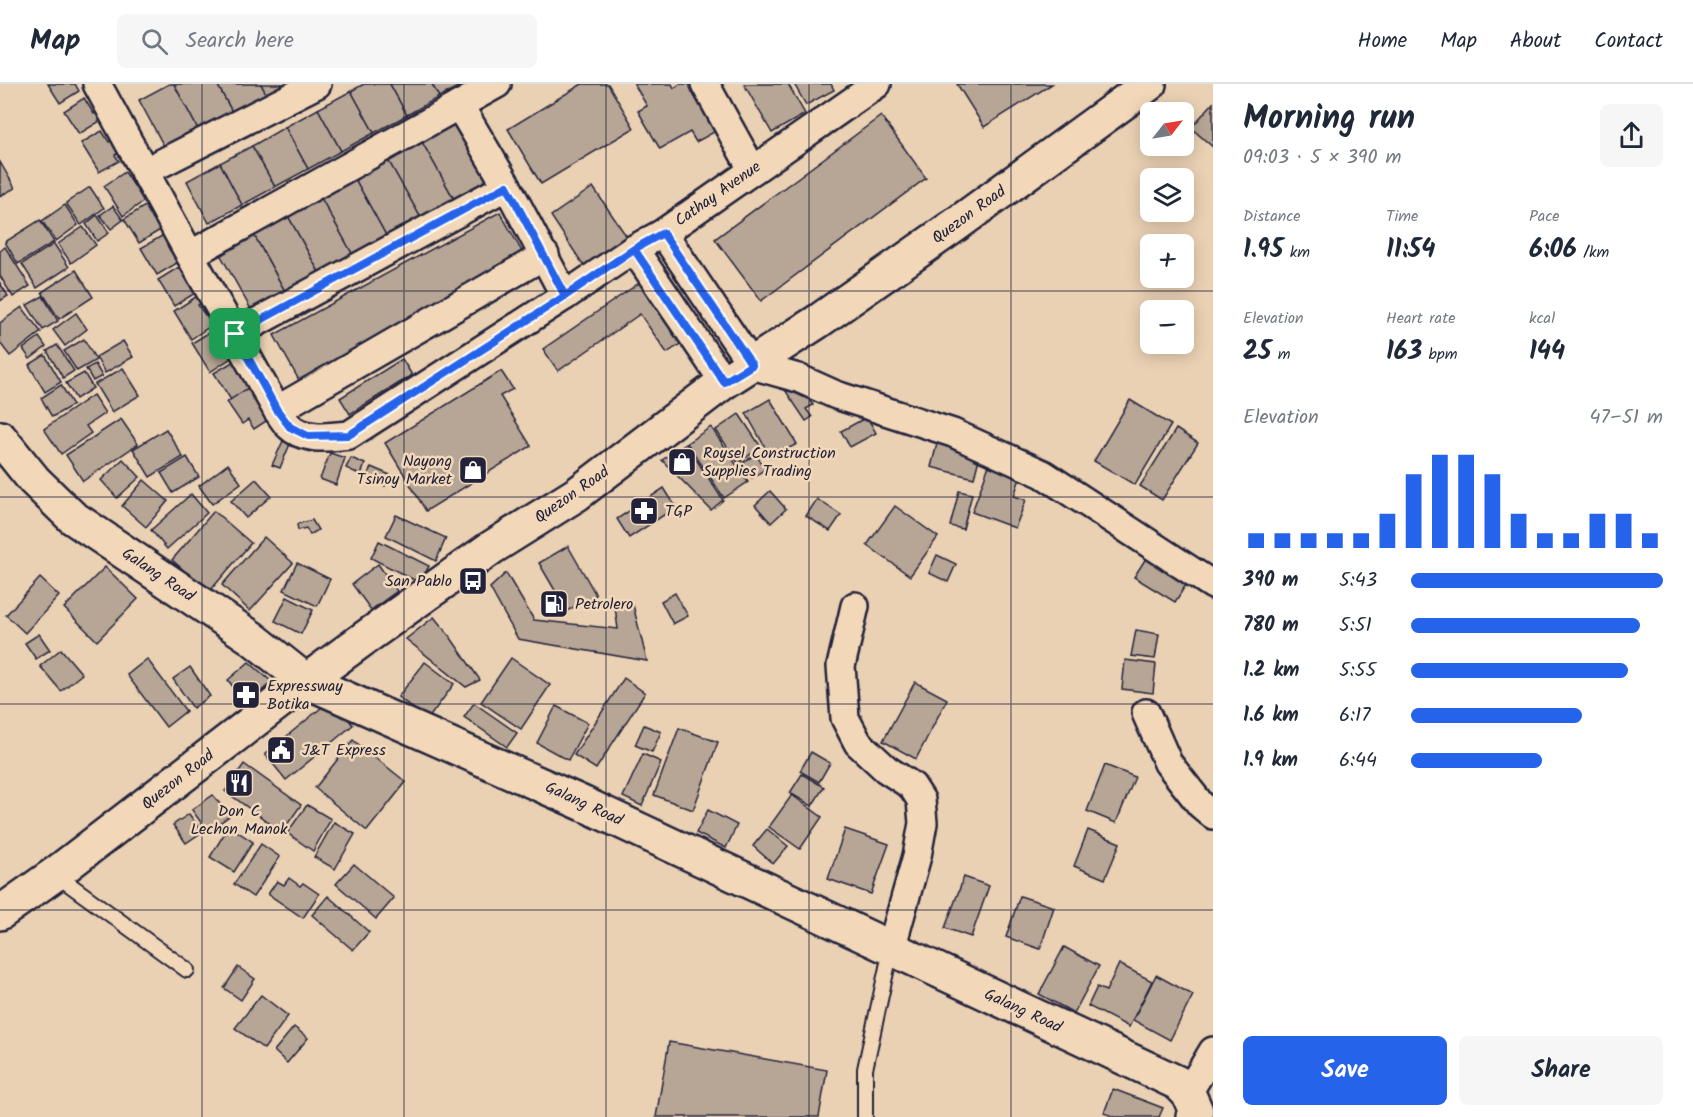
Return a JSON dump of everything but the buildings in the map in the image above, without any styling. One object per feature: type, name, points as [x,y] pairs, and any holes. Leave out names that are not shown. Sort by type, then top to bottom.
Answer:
[{"type":"main road","name":"Quezon Road","points":[[0,913],[56,874],[306,681],[491,548],[577,494],[724,382],[954,226],[1149,84]]},
{"type":"main road","name":"Galang Road","points":[[0,438],[34,480],[72,517],[252,638],[306,681],[584,804],[1178,1083],[1191,1105]]},
{"type":"street","points":[[144,172],[317,84]]},
{"type":"street","points":[[190,255],[497,84]]},
{"type":"street","points":[[705,84],[752,170]]},
{"type":"street","name":"Cathay Avenue","points":[[277,410],[290,427],[308,436],[349,435],[634,249],[663,233],[877,84]]},
{"type":"street","points":[[108,88],[144,172],[277,410],[545,255]]},
{"type":"street","points":[[459,105],[507,186],[565,296]]},
{"type":"street","points":[[235,334],[507,186]]},
{"type":"street","points":[[663,233],[752,365],[798,378],[836,395],[953,433],[1043,474],[1213,585]]},
{"type":"street","points":[[634,249],[724,382]]},
{"type":"street","points":[[855,606],[841,666],[845,718],[858,743],[886,769],[912,786],[921,800],[923,823],[917,856],[891,949]]},
{"type":"street","points":[[1146,713],[1168,763],[1201,805],[1213,815]]},
{"type":"street","points":[[1191,1105],[1213,1050]]},
{"type":"lane","points":[[56,874],[187,970]]},
{"type":"lane","points":[[865,1117],[865,1070],[891,949]]},
{"type":"place","name":"Roysel Construction Supplies Trading","points":[[682,462]]},
{"type":"place","name":"Nayong Tsinoy Market","points":[[473,470]]},
{"type":"place","name":"TGP","points":[[644,511]]},
{"type":"place","name":"San Pablo","points":[[473,581]]},
{"type":"place","name":"Petrolero","points":[[554,604]]},
{"type":"place","name":"Expressway Botika","points":[[246,695]]},
{"type":"place","name":"J&T Express","points":[[281,750]]},
{"type":"place","name":"Don C Lechon Manok","points":[[239,783]]},
{"type":"route","points":[[235,334],[277,410],[290,427],[308,436],[349,435],[565,296],[634,249],[724,382],[752,365],[663,233],[634,249],[565,296],[507,186],[235,334]]}]
